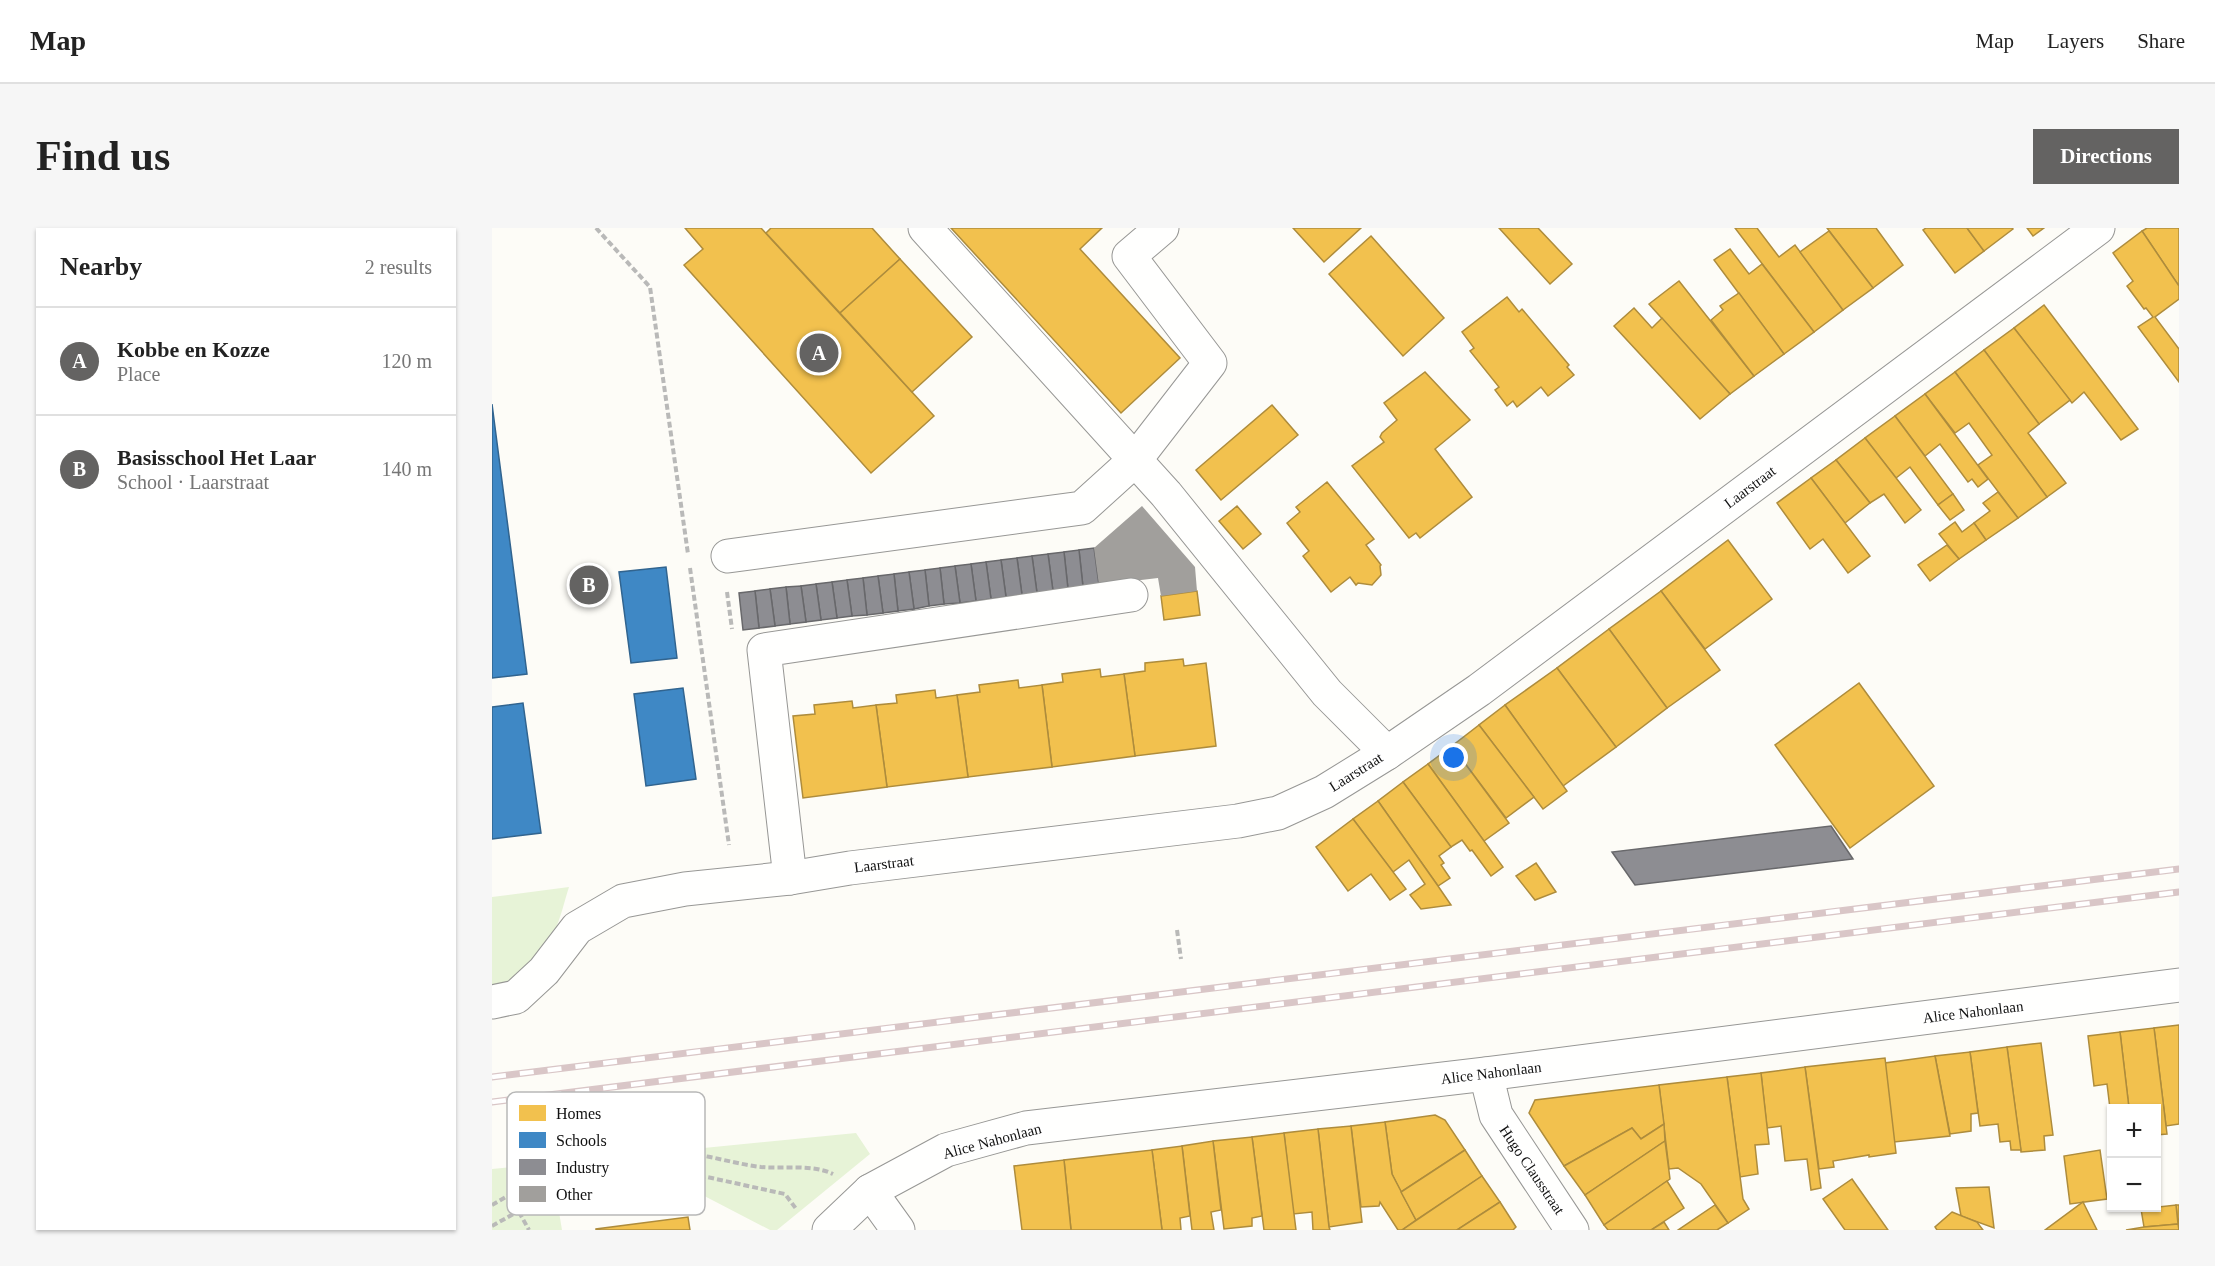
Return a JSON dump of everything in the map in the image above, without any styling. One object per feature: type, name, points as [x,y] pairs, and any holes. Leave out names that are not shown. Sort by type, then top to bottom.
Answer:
[{"type":"street","points":[[925,228],[1166,494],[1327,693],[1387,753]]},
{"type":"street","points":[[728,556],[1082,508],[1135,459],[1210,363],[1129,256],[1162,228]]},
{"type":"street","name":"Laarstraat","points":[[492,1002],[516,997],[544,971],[577,928],[623,901],[685,889],[1196,828],[1278,813],[1324,792],[1387,753],[1486,685],[2098,228]]},
{"type":"street","points":[[790,878],[764,650],[1131,595]]},
{"type":"street","name":"Alice Nahonlaan","points":[[829,1230],[870,1191],[946,1150],[1026,1128],[1486,1074],[2179,986]]},
{"type":"street","name":"Hugo Clausstraat","points":[[1486,1074],[1496,1115],[1572,1230]]},
{"type":"street","points":[[870,1191],[898,1230]]},
{"type":"path","points":[[596,228],[650,287],[688,556]]},
{"type":"path","points":[[690,568],[735,883]]},
{"type":"path","points":[[1177,930],[1181,959]]},
{"type":"path","points":[[705,1157],[781,1169],[821,1169],[870,1191]]},
{"type":"path","points":[[705,1176],[785,1194],[798,1212]]},
{"type":"path","points":[[492,1205],[507,1198]]},
{"type":"path","points":[[492,1226],[513,1215]]},
{"type":"path","points":[[521,1215],[529,1230]]},
{"type":"green space","points":[[569,887],[559,921],[550,939],[517,976],[492,992],[492,897]]},
{"type":"green space","points":[[856,1133],[870,1154],[777,1230],[770,1230],[705,1196],[705,1148]]},
{"type":"green space","points":[[507,1168],[507,1215],[560,1215],[562,1230],[492,1230],[492,1169]]},
{"type":"building: Homes","points":[[685,228],[761,228],[934,416],[871,473],[684,265],[703,249]]},
{"type":"building: Homes","points":[[771,228],[872,228],[900,259],[840,313],[766,233]]},
{"type":"building: Homes","points":[[951,228],[1102,228],[1080,249],[1180,358],[1121,413]]},
{"type":"building: Homes","points":[[1293,228],[1361,228],[1324,262]]},
{"type":"building: Homes","points":[[1499,228],[1538,228],[1572,264],[1550,284]]},
{"type":"building: Homes","points":[[1735,228],[1757,228],[1779,257],[1795,245],[1843,310],[1814,332]]},
{"type":"building: Homes","points":[[1827,228],[1876,228],[1903,265],[1873,288]]},
{"type":"building: Homes","points":[[1926,228],[1967,228],[1984,251],[1955,273],[1923,230]]},
{"type":"building: Homes","points":[[1967,228],[2012,228],[2013,229],[1984,251]]},
{"type":"building: Homes","points":[[2027,228],[2044,228],[2033,236]]},
{"type":"building: Homes","points":[[2147,228],[2179,228],[2179,286],[2142,231]]},
{"type":"building: Homes","points":[[1829,231],[1873,288],[1843,310],[1800,252]]},
{"type":"building: Homes","points":[[2142,231],[2179,286],[2179,299],[2155,317],[2179,349],[2179,382],[2138,327],[2153,317],[2127,286],[2133,281],[2113,253]]},
{"type":"building: Homes","points":[[1371,236],[1444,318],[1403,356],[1329,274]]},
{"type":"building: Homes","points":[[1730,249],[1749,274],[1762,264],[1814,332],[1784,354],[1714,260]]},
{"type":"building: Homes","points":[[900,259],[972,337],[912,392],[840,313]]},
{"type":"building: Homes","points":[[1679,281],[1754,376],[1730,394],[1649,304]]},
{"type":"building: Homes","points":[[1739,293],[1784,354],[1754,376],[1711,320],[1723,310],[1720,306]]},
{"type":"building: Homes","points":[[1507,297],[1519,312],[1522,309],[1569,365],[1567,367],[1574,375],[1548,396],[1541,387],[1517,407],[1513,401],[1507,406],[1495,390],[1499,387],[1470,351],[1474,348],[1462,332]]},
{"type":"building: Homes","points":[[2044,305],[2138,429],[2121,440],[2084,392],[2072,403],[2014,328]]},
{"type":"building: Homes","points":[[1634,308],[1652,328],[1662,318],[1730,394],[1700,419],[1614,326]]},
{"type":"building: Homes","points":[[2014,328],[2070,400],[2039,424],[1984,350]]},
{"type":"building: Homes","points":[[1984,350],[2039,424],[2028,433],[2066,483],[2047,497],[1955,372]]},
{"type":"building: Homes","points":[[1425,372],[1470,420],[1435,449],[1472,497],[1420,538],[1416,533],[1409,538],[1352,466],[1384,442],[1380,437],[1382,433],[1397,420],[1384,403]]},
{"type":"building: Homes","points":[[1955,372],[2047,497],[2018,518],[1978,465],[1992,455],[1969,423],[1955,433],[1925,394]]},
{"type":"building: Homes","points":[[1925,394],[1988,479],[1978,487],[1972,479],[1968,482],[1940,444],[1925,456],[1895,416]]},
{"type":"building: Homes","points":[[1272,405],[1298,435],[1221,500],[1196,470]]},
{"type":"building: Homes","points":[[1895,416],[1953,494],[1938,505],[1910,467],[1896,478],[1865,438]]},
{"type":"building: Homes","points":[[1865,438],[1921,510],[1905,523],[1884,494],[1870,503],[1836,460]]},
{"type":"building: Homes","points":[[1836,460],[1870,503],[1845,523],[1811,478]]},
{"type":"building: Homes","points":[[1811,478],[1870,556],[1848,573],[1823,539],[1810,549],[1777,503]]},
{"type":"building: Homes","points":[[1327,482],[1374,539],[1366,545],[1381,565],[1381,575],[1372,585],[1358,583],[1356,585],[1350,577],[1331,592],[1303,556],[1309,551],[1287,523],[1300,512],[1296,507]]},
{"type":"building: Homes","points":[[1998,492],[2018,518],[1986,540],[1974,523],[1990,511],[1983,503]]},
{"type":"building: Homes","points":[[1953,494],[1964,510],[1950,520],[1938,505]]},
{"type":"building: Homes","points":[[1237,506],[1261,534],[1243,549],[1219,521]]},
{"type":"building: Homes","points":[[1955,522],[1962,532],[1974,523],[1986,540],[1959,559],[1939,534]]},
{"type":"building: Homes","points":[[1728,540],[1772,599],[1705,649],[1661,591]]},
{"type":"building: Homes","points":[[1947,545],[1959,559],[1930,581],[1918,565]]},
{"type":"building: Homes","points":[[1197,591],[1200,615],[1164,620],[1161,596]]},
{"type":"building: Homes","points":[[1661,591],[1720,670],[1667,708],[1609,629]]},
{"type":"building: Homes","points":[[1609,629],[1667,708],[1616,747],[1557,668]]},
{"type":"building: Homes","points":[[1183,659],[1184,666],[1206,663],[1216,746],[1135,756],[1124,674],[1145,671],[1145,663]]},
{"type":"building: Homes","points":[[1557,668],[1616,747],[1563,786],[1505,705]]},
{"type":"building: Homes","points":[[1100,669],[1101,677],[1124,674],[1135,756],[1052,767],[1042,685],[1063,682],[1062,674]]},
{"type":"building: Homes","points":[[1018,680],[1019,688],[1042,685],[1052,767],[968,777],[957,695],[980,692],[979,685]]},
{"type":"building: Homes","points":[[1859,683],[1934,786],[1850,848],[1775,745]]},
{"type":"building: Homes","points":[[935,690],[936,698],[957,695],[968,777],[887,787],[876,705],[897,703],[896,695]]},
{"type":"building: Homes","points":[[852,701],[853,708],[876,705],[887,787],[803,798],[793,716],[815,714],[814,705]]},
{"type":"building: Homes","points":[[1505,705],[1567,791],[1543,809],[1479,725]]},
{"type":"building: Homes","points":[[1479,725],[1534,797],[1506,818],[1452,746]]},
{"type":"building: Homes","points":[[1452,746],[1509,823],[1484,841],[1428,764]]},
{"type":"building: Homes","points":[[1428,764],[1503,867],[1491,876],[1462,840],[1451,847],[1403,782]]},
{"type":"building: Homes","points":[[1403,782],[1451,847],[1439,856],[1444,863],[1441,865],[1450,878],[1438,886],[1378,801]]},
{"type":"building: Homes","points":[[1378,801],[1451,905],[1421,909],[1410,895],[1425,884],[1409,860],[1393,872],[1353,819]]},
{"type":"building: Homes","points":[[1353,819],[1406,889],[1390,900],[1371,874],[1348,891],[1316,847]]},
{"type":"building: Homes","points":[[1536,863],[1556,892],[1535,900],[1516,876]]},
{"type":"building: Homes","points":[[2179,1025],[2179,1124],[2166,1126],[2154,1028]]},
{"type":"building: Homes","points":[[2154,1028],[2167,1134],[2161,1135],[2161,1104],[2129,1104],[2120,1032]]},
{"type":"building: Homes","points":[[2120,1032],[2129,1104],[2109,1104],[2107,1084],[2094,1086],[2088,1036]]},
{"type":"building: Homes","points":[[2041,1043],[2053,1135],[2044,1136],[2045,1150],[2021,1152],[2007,1047]]},
{"type":"building: Homes","points":[[2007,1047],[2021,1150],[2011,1150],[2010,1141],[2000,1142],[1998,1124],[1980,1126],[1970,1052]]},
{"type":"building: Homes","points":[[1970,1052],[1978,1113],[1971,1114],[1971,1131],[1950,1134],[1935,1056]]},
{"type":"building: Homes","points":[[1935,1056],[1950,1136],[1894,1142],[1885,1063]]},
{"type":"building: Homes","points":[[1885,1058],[1896,1153],[1833,1161],[1834,1167],[1819,1169],[1805,1067]]},
{"type":"building: Homes","points":[[1805,1067],[1821,1188],[1811,1190],[1807,1159],[1785,1161],[1781,1126],[1767,1128],[1761,1073]]},
{"type":"building: Homes","points":[[1761,1073],[1769,1144],[1755,1145],[1758,1174],[1740,1177],[1727,1077]]},
{"type":"building: Homes","points":[[1727,1077],[1743,1199],[1749,1209],[1728,1223],[1701,1184],[1678,1168],[1669,1169],[1659,1085]]},
{"type":"building: Homes","points":[[1659,1085],[1664,1124],[1641,1139],[1632,1128],[1564,1166],[1529,1113],[1535,1100]]},
{"type":"building: Homes","points":[[1435,1115],[1445,1120],[1465,1150],[1401,1192],[1392,1174],[1385,1122]]},
{"type":"building: Homes","points":[[1385,1122],[1392,1174],[1416,1220],[1402,1230],[1398,1230],[1380,1202],[1379,1206],[1361,1207],[1351,1126]]},
{"type":"building: Homes","points":[[1664,1124],[1665,1141],[1585,1195],[1564,1166],[1632,1128],[1641,1139]]},
{"type":"building: Homes","points":[[1351,1126],[1362,1222],[1329,1227],[1318,1129]]},
{"type":"building: Homes","points":[[1318,1129],[1330,1230],[1313,1230],[1312,1212],[1293,1214],[1284,1133]]},
{"type":"building: Homes","points":[[1284,1133],[1296,1230],[1264,1230],[1252,1137]]},
{"type":"building: Homes","points":[[1252,1137],[1262,1216],[1252,1218],[1252,1226],[1224,1229],[1213,1141]]},
{"type":"building: Homes","points":[[1213,1141],[1221,1210],[1211,1212],[1214,1230],[1192,1230],[1182,1146]]},
{"type":"building: Homes","points":[[1665,1141],[1670,1179],[1604,1225],[1585,1195]]},
{"type":"building: Homes","points":[[1182,1146],[1190,1216],[1180,1218],[1181,1230],[1162,1230],[1152,1150]]},
{"type":"building: Homes","points":[[1152,1150],[1162,1230],[1071,1230],[1064,1160]]},
{"type":"building: Homes","points":[[1465,1150],[1482,1176],[1416,1220],[1401,1192]]},
{"type":"building: Homes","points":[[2100,1150],[2107,1199],[2070,1204],[2064,1156]]},
{"type":"building: Homes","points":[[1064,1160],[1071,1230],[1022,1230],[1014,1166]]},
{"type":"building: Homes","points":[[1482,1176],[1500,1202],[1457,1230],[1402,1230]]},
{"type":"building: Homes","points":[[1852,1179],[1888,1230],[1845,1230],[1823,1199]]},
{"type":"building: Homes","points":[[1667,1181],[1684,1208],[1651,1230],[1608,1230],[1604,1225]]},
{"type":"building: Homes","points":[[1989,1187],[1994,1228],[1961,1216],[1956,1188]]},
{"type":"building: Homes","points":[[1500,1202],[1516,1227],[1513,1230],[1457,1230]]},
{"type":"building: Homes","points":[[2083,1202],[2097,1230],[2045,1230]]},
{"type":"building: Homes","points":[[1715,1205],[1728,1223],[1717,1230],[1678,1230]]},
{"type":"building: Homes","points":[[2176,1205],[2179,1205],[2179,1224],[2178,1224]]},
{"type":"building: Homes","points":[[2176,1205],[2178,1224],[2144,1227],[2142,1212],[2161,1212],[2161,1207]]},
{"type":"building: Homes","points":[[1952,1212],[1977,1222],[1983,1230],[1937,1230],[1935,1227]]},
{"type":"building: Homes","points":[[688,1217],[690,1230],[596,1230],[596,1229]]},
{"type":"building: Homes","points":[[1664,1222],[1669,1230],[1651,1230]]},
{"type":"building: Homes","points":[[2178,1224],[2179,1230],[2126,1230],[2144,1227]]},
{"type":"building: Schools","points":[[492,404],[527,674],[492,678]]},
{"type":"building: Schools","points":[[666,567],[677,658],[631,663],[619,572]]},
{"type":"building: Schools","points":[[683,688],[696,779],[646,786],[634,694]]},
{"type":"building: Schools","points":[[523,703],[541,833],[492,839],[492,707]]},
{"type":"building: Industry","points":[[1094,548],[1099,585],[1083,587],[1079,550]]},
{"type":"building: Industry","points":[[1079,550],[1083,587],[1068,589],[1064,552]]},
{"type":"building: Industry","points":[[1064,552],[1068,589],[1053,591],[1048,554]]},
{"type":"building: Industry","points":[[1048,554],[1053,591],[1037,593],[1032,556]]},
{"type":"building: Industry","points":[[1032,556],[1037,593],[1022,595],[1017,558]]},
{"type":"building: Industry","points":[[1017,558],[1022,595],[1006,597],[1001,560]]},
{"type":"building: Industry","points":[[1001,560],[1006,597],[991,599],[986,562]]},
{"type":"building: Industry","points":[[986,562],[991,599],[976,601],[971,564]]},
{"type":"building: Industry","points":[[971,564],[976,601],[960,603],[955,566]]},
{"type":"building: Industry","points":[[955,566],[960,603],[944,604],[940,568]]},
{"type":"building: Industry","points":[[940,568],[944,604],[929,606],[925,570]]},
{"type":"building: Industry","points":[[925,570],[929,606],[914,609],[909,572]]},
{"type":"building: Industry","points":[[909,572],[914,609],[898,611],[894,574]]},
{"type":"building: Industry","points":[[894,574],[898,611],[883,613],[878,576]]},
{"type":"building: Industry","points":[[878,576],[883,613],[867,615],[863,578]]},
{"type":"building: Industry","points":[[863,578],[867,615],[852,616],[847,580]]},
{"type":"building: Industry","points":[[847,580],[852,616],[837,618],[832,582]]},
{"type":"building: Industry","points":[[832,582],[837,618],[821,620],[816,584]]},
{"type":"building: Industry","points":[[816,584],[821,620],[806,622],[801,586]]},
{"type":"building: Industry","points":[[801,586],[806,622],[790,624],[786,587]]},
{"type":"building: Industry","points":[[786,587],[790,624],[775,626],[770,589]]},
{"type":"building: Industry","points":[[770,589],[775,626],[759,628],[755,591]]},
{"type":"building: Industry","points":[[755,591],[759,628],[743,630],[739,593]]},
{"type":"building: Industry","points":[[1831,826],[1853,859],[1635,885],[1612,852]]},
{"type":"building: Other","points":[[1142,506],[1195,567],[1197,591],[1161,596],[1158,578],[1099,585],[1094,548]]},
{"type":"railway","points":[[492,1077],[2179,869]]},
{"type":"railway","points":[[572,1092],[2179,892]]},
{"type":"railway","points":[[492,1102],[507,1100]]},
{"type":"place","name":"Kobbe en Kozze","points":[[819,353]]},
{"type":"place","name":"Basisschool Het Laar","points":[[589,585]]}]
